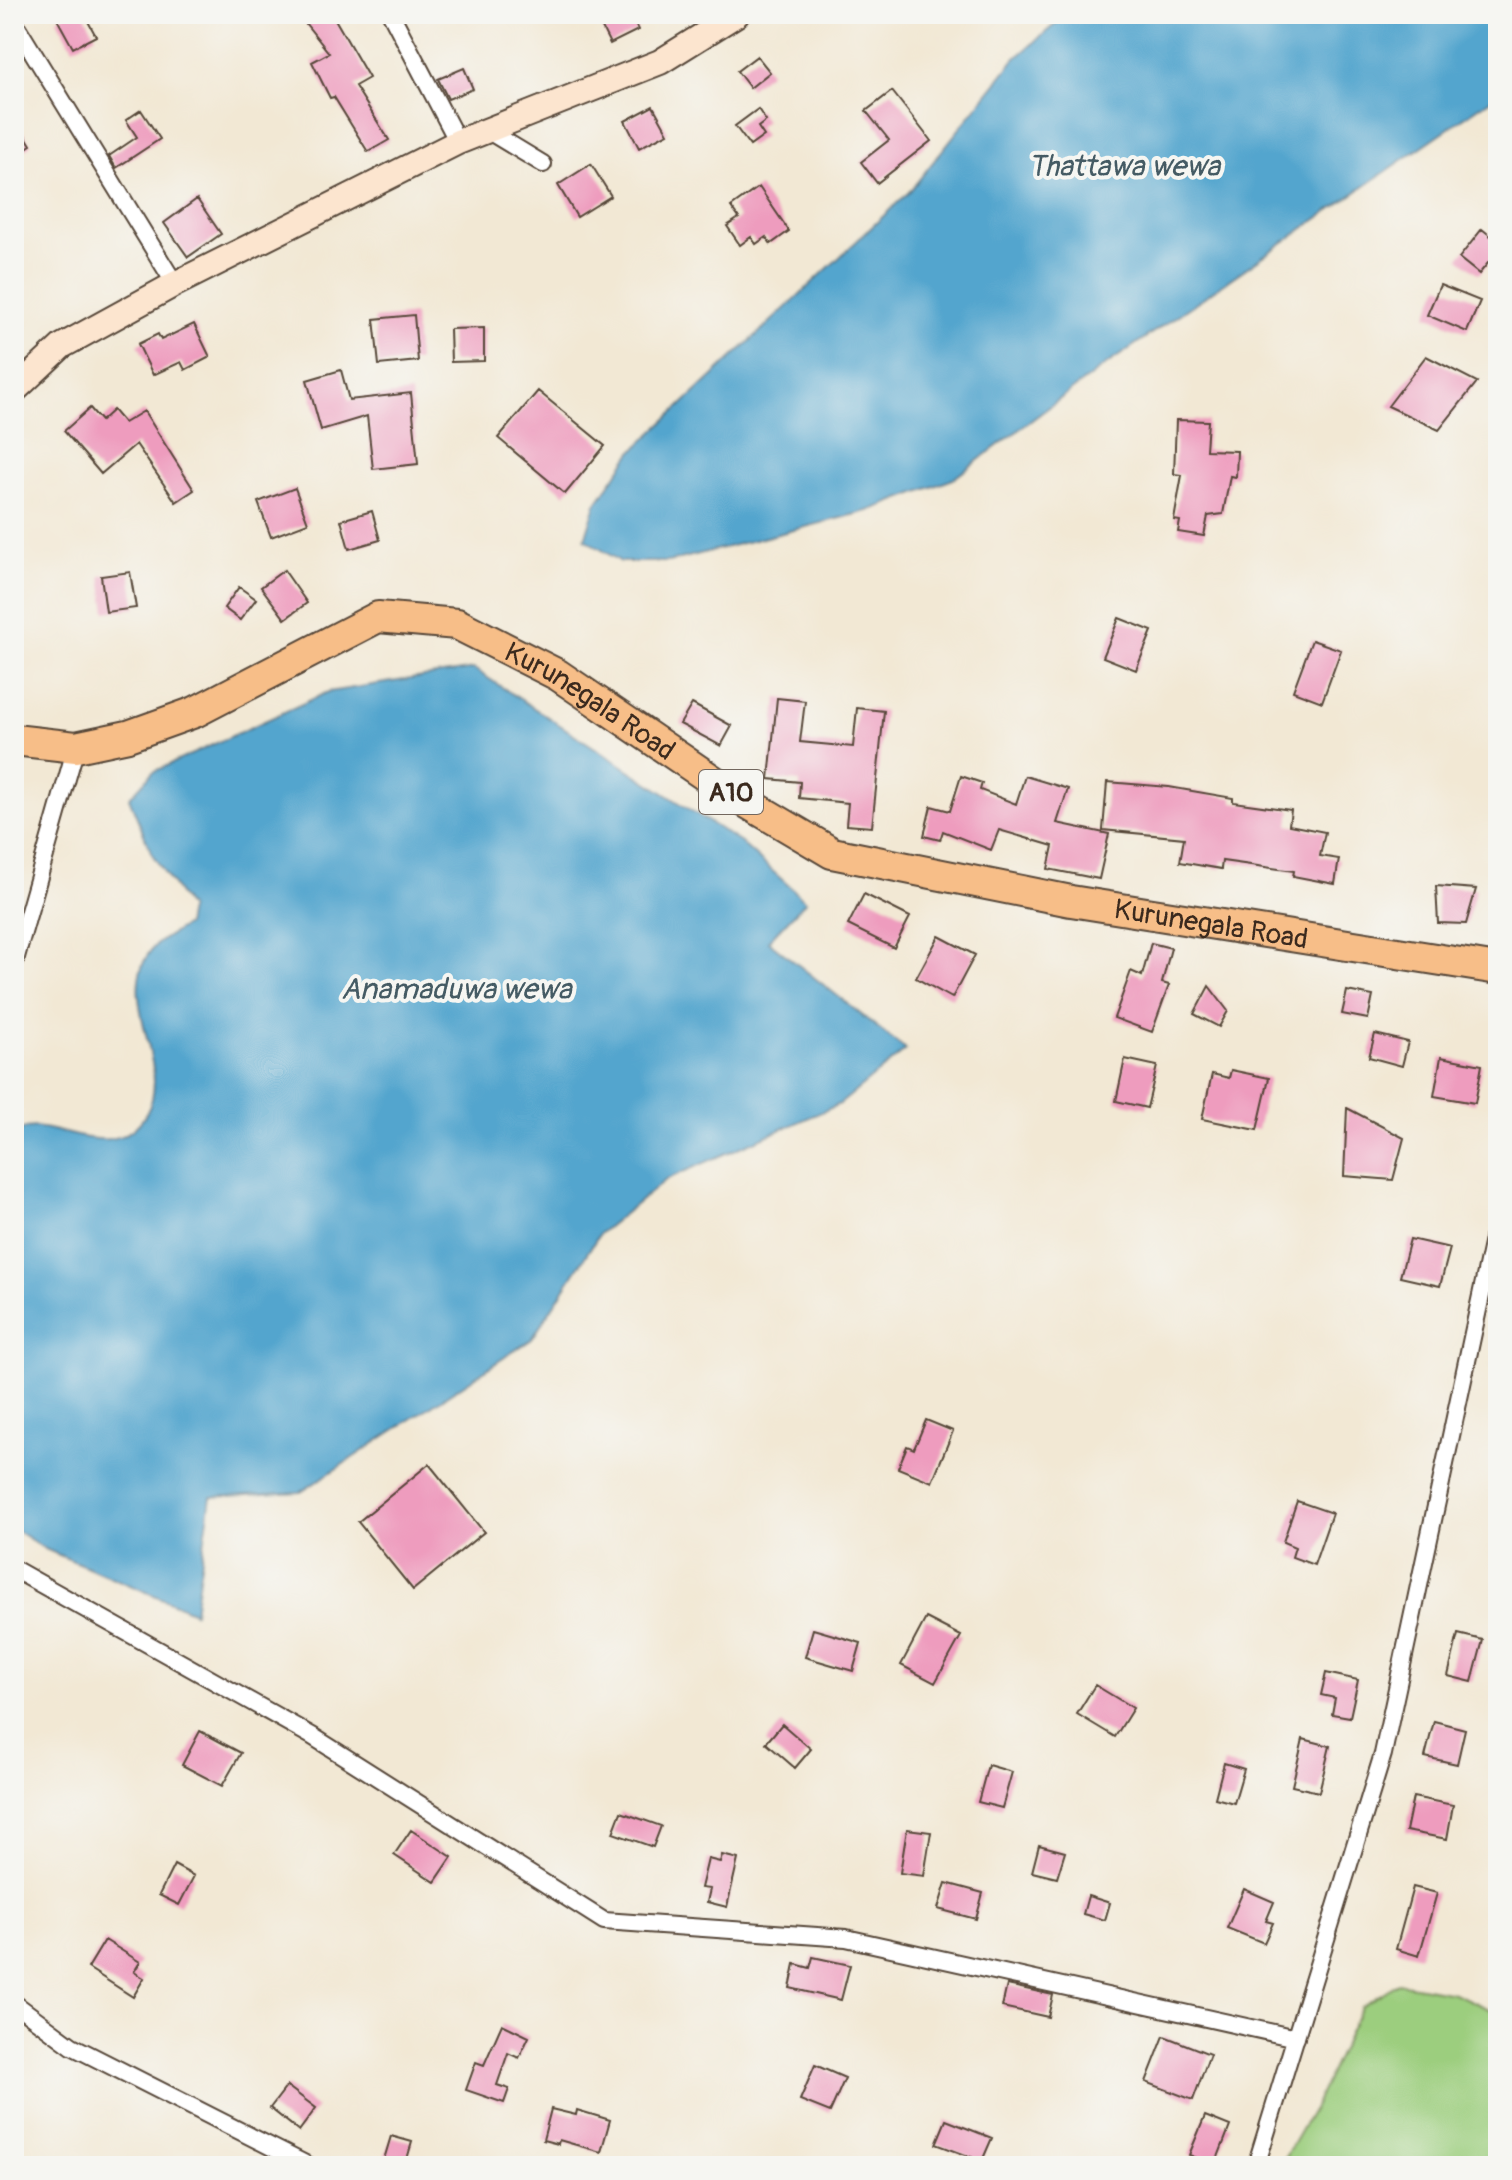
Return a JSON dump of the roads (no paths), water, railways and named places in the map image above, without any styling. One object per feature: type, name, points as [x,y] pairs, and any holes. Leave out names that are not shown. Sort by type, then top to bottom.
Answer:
[{"type":"highway","name":"Kurunegala Road","points":[[14,740],[76,747],[128,736],[195,712],[378,617],[457,624],[558,675],[734,795],[832,853],[1071,901],[1498,969]]},
{"type":"street","points":[[391,14],[458,142]]},
{"type":"street","points":[[14,391],[62,346],[175,284],[458,142],[490,132],[660,62],[737,14]]},
{"type":"street","points":[[14,22],[175,284]]},
{"type":"street","points":[[490,132],[543,164]]},
{"type":"street","points":[[14,964],[76,747]]},
{"type":"street","points":[[1256,2166],[1383,1754],[1498,1216]]},
{"type":"street","points":[[14,1569],[312,1736],[604,1921],[846,1938],[1296,2038]]},
{"type":"street","points":[[14,2003],[72,2046],[309,2166]]},
{"type":"water","name":"Thattawa wewa","points":[[1067,14],[1498,14],[1498,94],[1100,369],[953,479],[868,511],[668,562],[621,562],[585,539],[596,504],[632,452],[909,192],[1015,59]]},
{"type":"water","name":"Anamaduwa wewa","points":[[474,669],[741,843],[806,901],[768,941],[906,1050],[840,1104],[667,1179],[600,1233],[532,1339],[301,1492],[211,1497],[194,1612],[45,1549],[14,1529],[14,1135],[25,1128],[40,1128],[96,1139],[115,1138],[132,1130],[147,1112],[153,1092],[153,1071],[140,1006],[139,984],[143,964],[155,946],[186,925],[189,909],[152,854],[129,798],[153,772],[328,692]]}]
